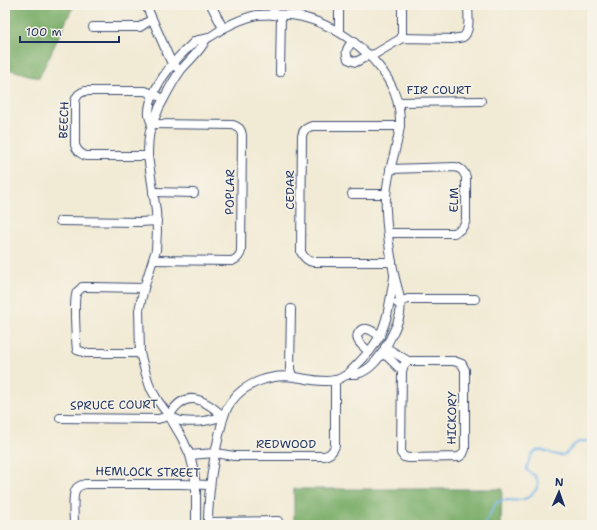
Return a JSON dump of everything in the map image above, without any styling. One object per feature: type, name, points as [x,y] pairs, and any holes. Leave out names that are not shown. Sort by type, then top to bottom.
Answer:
[{"type":"street","points":[[146,5],[172,64],[181,71]]},
{"type":"street","points":[[211,5],[223,28]]},
{"type":"street","points":[[274,5],[277,15],[280,72]]},
{"type":"street","points":[[339,5],[339,32]]},
{"type":"street","points":[[402,5],[402,38]]},
{"type":"street","points":[[353,41],[348,47],[346,54],[348,59],[356,62],[369,55],[375,54],[402,38],[462,38],[468,31],[468,5]]},
{"type":"street","points":[[152,124],[149,118],[149,112],[154,94],[161,80],[172,64],[183,52],[196,41],[206,39],[223,28],[255,15],[301,16],[339,32],[353,41],[380,67],[394,90],[398,102],[400,126],[390,169],[386,194],[386,212],[394,275],[399,292],[400,314],[397,324],[383,351],[377,361],[358,374],[347,375],[335,380],[312,380],[292,376],[274,377],[254,383],[234,398],[227,407],[223,416],[210,485],[208,524],[278,521]]},
{"type":"street","points":[[93,27],[140,27],[152,19]]},
{"type":"street","points":[[196,525],[196,485],[190,455],[182,438],[150,387],[140,353],[139,310],[157,242],[157,221],[148,156],[148,141],[152,124],[181,71],[203,46],[206,39]]},
{"type":"street","name":"BEECH","points":[[148,156],[86,156],[81,154],[75,145],[75,102],[76,97],[85,91],[145,92],[154,94]]},
{"type":"street","points":[[154,94],[165,98]]},
{"type":"street","name":"FIR COURT","points":[[398,102],[481,102]]},
{"type":"street","name":"POPLAR","points":[[152,124],[233,125],[240,128],[242,135],[241,251],[239,256],[232,261],[153,260]]},
{"type":"street","name":"CEDAR","points":[[392,262],[314,262],[303,256],[301,252],[302,136],[307,127],[312,126],[400,126]]},
{"type":"street","name":"ELM","points":[[388,233],[454,233],[462,228],[466,220],[466,177],[465,172],[461,169],[455,167],[390,169]]},
{"type":"street","points":[[153,192],[194,193]]},
{"type":"street","points":[[352,194],[386,194]]},
{"type":"street","points":[[60,221],[157,221]]},
{"type":"street","points":[[347,375],[371,349],[380,336],[386,319],[394,275]]},
{"type":"street","points":[[140,353],[86,353],[77,350],[75,339],[76,302],[77,293],[82,287],[144,288]]},
{"type":"street","points":[[389,304],[395,304],[408,299],[475,299]]},
{"type":"street","points":[[291,309],[290,369],[292,376]]},
{"type":"street","points":[[380,336],[367,328],[362,329],[357,336],[358,341],[371,349],[383,351],[408,361],[404,365],[402,371],[383,351]]},
{"type":"street","name":"HICKORY","points":[[402,371],[401,453],[404,457],[409,458],[459,457],[463,454],[465,449],[464,367],[462,364],[454,361],[408,361]]},
{"type":"street","name":"REDWOOD","points":[[190,455],[215,453],[234,456],[324,456],[330,454],[333,451],[334,446],[335,380]]},
{"type":"street","points":[[169,416],[173,409],[180,402],[186,399],[202,401],[212,406],[223,416]]},
{"type":"street","points":[[169,416],[180,420],[190,421],[206,421],[223,416]]},
{"type":"street","name":"SPRUCE COURT","points":[[60,418],[158,419],[169,416]]},
{"type":"street","name":"HEMLOCK STREET","points":[[74,525],[74,494],[77,487],[81,485],[210,485]]},
{"type":"green space","points":[[5,5],[75,5],[39,78],[5,68]]},
{"type":"green space","points":[[294,489],[502,489],[501,525],[294,525]]},
{"type":"waterway","points":[[483,525],[488,520],[493,507],[499,501],[525,499],[536,490],[538,486],[537,479],[527,470],[527,466],[533,453],[537,450],[541,450],[563,455],[577,443],[582,441],[592,441]]}]
